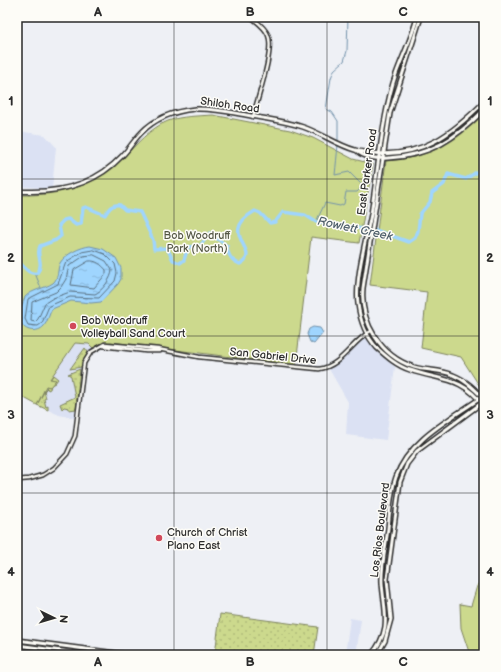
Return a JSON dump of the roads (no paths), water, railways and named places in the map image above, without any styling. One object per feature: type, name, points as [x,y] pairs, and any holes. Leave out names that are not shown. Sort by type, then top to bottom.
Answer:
[{"type":"main road","name":"East Parker Road","points":[[419,19],[407,44],[384,120],[363,288],[363,308],[371,331],[382,346],[400,360],[422,369],[452,374],[471,385],[483,400]]},
{"type":"main road","name":"East Parker Road","points":[[419,19],[390,113],[384,154],[358,287],[359,310],[367,333],[377,347],[402,367],[455,382],[483,400]]},
{"type":"main road","points":[[407,44],[411,46]]},
{"type":"main road","points":[[391,93],[395,95]]},
{"type":"main road","name":"Shiloh Road","points":[[17,191],[27,192],[63,189],[93,179],[122,156],[147,127],[157,120],[173,113],[207,109],[296,125],[318,133],[350,149],[384,154],[410,151],[438,140],[463,123],[484,102]]},
{"type":"main road","points":[[476,109],[481,113]]},
{"type":"main road","points":[[383,159],[411,156],[432,149],[455,136],[484,110]]},
{"type":"main road","name":"Shiloh Road","points":[[357,151],[362,156],[383,159]]},
{"type":"main road","points":[[358,287],[363,288]]},
{"type":"main road","points":[[359,310],[363,308]]},
{"type":"main road","name":"Los Rios Boulevard","points":[[371,655],[382,638],[386,623],[386,600],[382,577],[392,491],[396,476],[412,448],[483,400]]},
{"type":"main road","name":"Los Rios Boulevard","points":[[377,655],[385,641],[391,619],[388,572],[400,482],[403,473],[417,451],[483,400]]},
{"type":"main road","points":[[17,640],[131,655]]},
{"type":"main road","points":[[17,645],[92,655]]},
{"type":"street","points":[[251,17],[266,31],[270,44],[269,55],[253,117]]},
{"type":"street","name":"San Gabriel Drive","points":[[17,480],[30,479],[43,475],[54,468],[67,454],[74,436],[84,363],[91,352],[103,346],[146,351],[160,350],[192,356],[319,369],[334,363],[371,331]]},
{"type":"water","points":[[90,246],[103,249],[116,258],[121,268],[121,279],[118,284],[101,302],[91,303],[71,301],[52,309],[44,326],[38,330],[28,330],[25,328],[21,322],[20,316],[25,297],[31,292],[53,283],[56,279],[60,263],[69,254],[78,249]]},
{"type":"water","points":[[313,327],[320,328],[323,333],[314,344],[310,342],[307,334],[309,329]]},
{"type":"waterway","points":[[338,142],[338,121],[332,112],[326,109],[331,78],[334,70],[344,61],[347,51],[348,17]]},
{"type":"waterway","points":[[316,222],[325,203],[340,206],[344,204],[346,192],[357,192],[363,186],[349,172],[335,175],[338,145]]},
{"type":"waterway","name":"Rowlett Creek","points":[[17,261],[31,273],[37,273],[40,266],[40,246],[56,240],[61,236],[59,225],[64,220],[68,219],[76,225],[81,224],[83,208],[86,207],[105,215],[108,210],[115,205],[120,205],[125,210],[140,212],[153,240],[154,249],[167,248],[173,260],[180,263],[184,260],[188,247],[200,246],[210,233],[227,246],[230,257],[240,264],[246,259],[247,253],[239,234],[239,227],[244,219],[255,211],[260,213],[270,223],[275,222],[283,212],[305,215],[316,222],[378,231],[409,242],[415,238],[418,231],[420,214],[430,202],[432,193],[444,184],[448,174],[466,179],[484,167]]},
{"type":"waterway","points":[[35,273],[41,288]]},
{"type":"place","name":"Bob Woodruff Volleyball Sand Court","points":[[73,326]]},
{"type":"place","name":"Church of Christ Plano East","points":[[159,538]]},
{"type":"park label","name":"Bob Woodruff Park (North)","points":[[197,241]]}]
